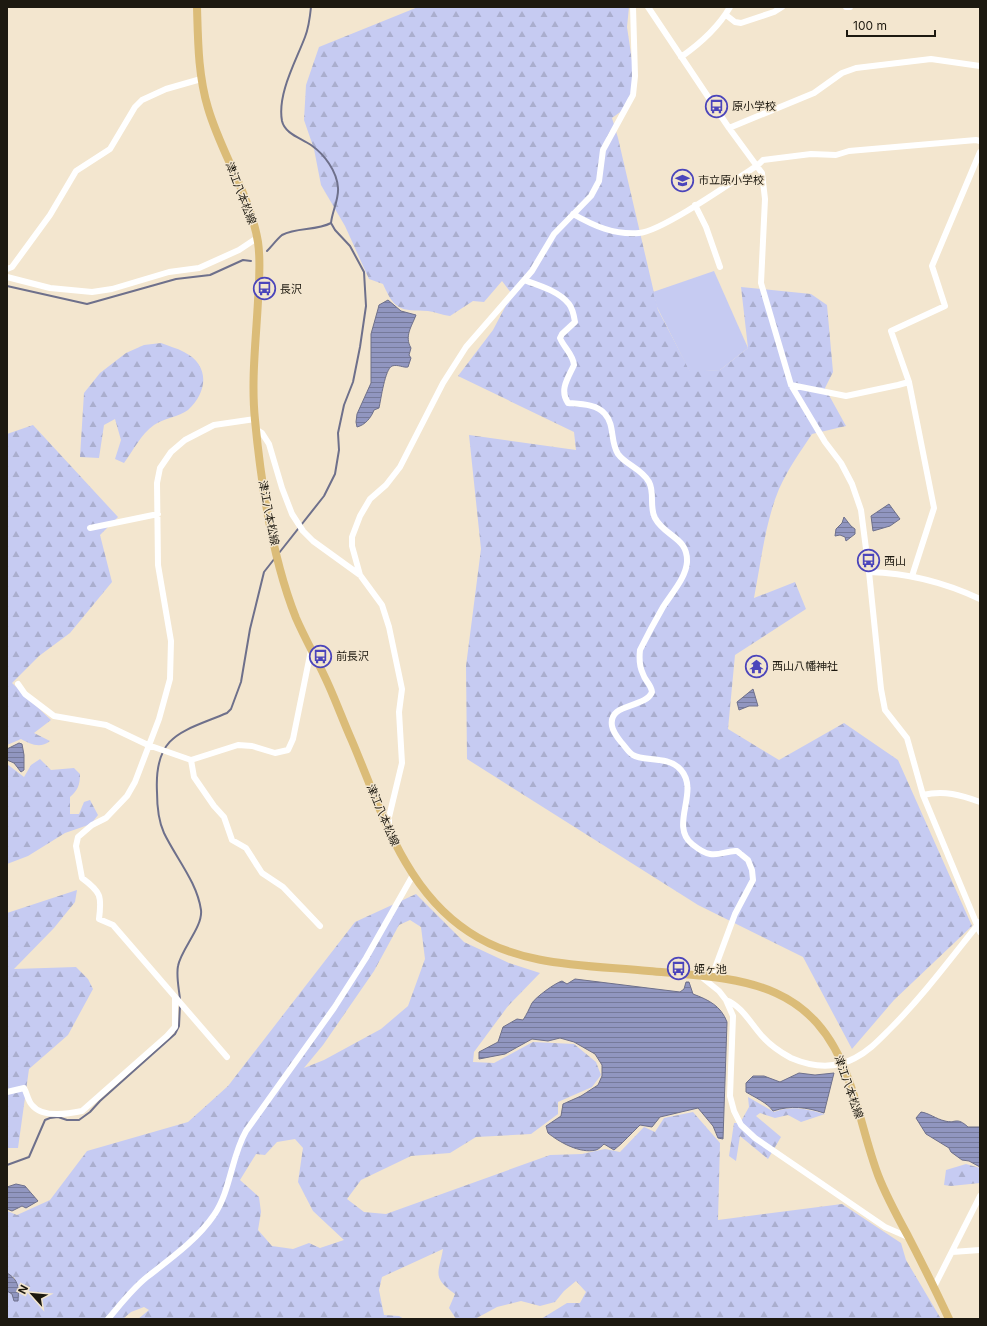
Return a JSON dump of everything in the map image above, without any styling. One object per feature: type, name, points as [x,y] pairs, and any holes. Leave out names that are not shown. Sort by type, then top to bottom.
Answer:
[{"type":"main road","name":"津江八本松線","points":[[197,7],[201,79],[208,108],[244,198],[257,238],[260,271],[255,349],[255,419],[265,500],[279,562],[294,614],[328,685],[396,847],[413,876],[443,913],[470,933],[497,947],[515,954],[556,962],[712,976],[749,982],[771,990],[793,1001],[808,1012],[833,1045],[842,1064],[880,1180],[934,1286],[949,1319]]},
{"type":"street","points":[[360,575],[352,546],[352,537],[360,516],[370,499],[386,485],[400,467],[443,383],[458,358],[532,271],[554,234],[591,196],[599,181],[603,150],[633,95],[635,76],[633,7]]},
{"type":"street","points":[[648,7],[729,128],[758,165],[762,173],[764,183],[761,283],[791,385],[825,442],[841,463],[852,484],[861,510],[869,572],[874,631],[885,710],[906,738],[916,766],[923,795],[979,927],[910,1010],[872,1048],[856,1058],[842,1064],[820,1067],[791,1058],[775,1048],[762,1037],[734,1003],[726,1000]]},
{"type":"street","points":[[681,57],[709,35],[726,15],[730,7]]},
{"type":"street","points":[[726,15],[735,22],[740,23],[774,12],[782,7]]},
{"type":"street","points":[[729,128],[814,93],[842,73],[856,68],[931,59],[980,66]]},
{"type":"street","points":[[7,269],[12,267],[46,220],[76,171],[110,149],[135,107],[142,100],[166,89],[201,79]]},
{"type":"street","points":[[573,214],[605,230],[640,233],[663,224],[758,165],[763,160],[811,154],[836,155],[849,151],[903,145],[976,140],[980,141]]},
{"type":"street","points":[[913,573],[934,508],[909,382],[891,330],[945,306],[932,266],[980,152]]},
{"type":"street","points":[[695,205],[706,227],[720,266]]},
{"type":"street","points":[[7,277],[50,288],[92,292],[112,289],[169,272],[199,268],[232,253],[257,238]]},
{"type":"street","points":[[524,280],[543,287],[557,295],[569,304],[572,311],[575,322],[562,334],[560,338],[572,356],[574,365],[563,388],[564,397],[568,403],[587,405],[602,410],[606,414],[611,426],[616,450],[619,456],[641,472],[649,482],[652,490],[654,517],[662,528],[685,546],[687,556],[685,572],[640,650],[640,665],[643,675],[651,686],[652,692],[650,698],[623,707],[616,712],[612,719],[612,726],[615,734],[633,755],[638,758],[661,760],[680,769],[685,776],[687,786],[682,828],[686,839],[698,848],[711,854],[737,851],[748,860],[752,870],[753,880],[735,914],[712,976]]},
{"type":"street","points":[[791,385],[846,396],[909,382]]},
{"type":"street","points":[[227,1057],[113,925],[99,919],[101,902],[96,888],[82,878],[76,846],[81,832],[106,818],[127,796],[135,782],[166,696],[170,679],[172,650],[165,600],[158,571],[158,474],[164,459],[185,440],[214,425],[255,419]]},
{"type":"street","points":[[257,430],[262,433],[269,444],[290,507],[304,531],[313,541],[360,575],[382,605],[389,627],[402,689],[400,712],[402,763],[389,817],[389,828]]},
{"type":"street","points":[[90,528],[158,514]]},
{"type":"street","points":[[869,572],[885,572],[920,579],[961,590],[980,599]]},
{"type":"street","points":[[18,684],[25,694],[54,716],[106,725],[148,745],[191,760],[238,745],[252,746],[275,753],[282,753],[288,750],[294,732],[311,650]]},
{"type":"street","points":[[191,760],[194,777],[214,806],[224,817],[232,840],[246,848],[262,873],[283,887],[320,926]]},
{"type":"street","points":[[923,795],[934,792],[951,793],[980,802]]},
{"type":"street","points":[[108,1319],[130,1294],[147,1278],[168,1263],[214,1215],[231,1175],[240,1141],[334,1008],[366,958],[413,876]]},
{"type":"street","points":[[699,975],[726,1000],[733,1016],[730,1096],[734,1111],[741,1125],[755,1138],[884,1227],[908,1237]]},
{"type":"street","points":[[7,1092],[24,1088],[32,1106],[45,1113],[68,1114],[82,1111],[167,1036],[175,1027],[175,998]]},
{"type":"street","points":[[934,1286],[980,1196]]},
{"type":"street","points":[[952,1252],[980,1250]]},
{"type":"green space","points":[[418,7],[629,7],[627,27],[635,81],[627,107],[612,118],[658,310],[690,371],[720,370],[748,348],[741,287],[811,294],[827,305],[833,372],[825,388],[846,426],[812,434],[786,474],[770,515],[754,598],[795,582],[806,609],[735,655],[728,729],[779,760],[844,723],[898,760],[972,926],[894,1000],[852,1049],[803,957],[698,905],[467,759],[466,666],[481,549],[469,435],[576,450],[574,432],[458,376],[493,330],[512,294],[502,281],[484,302],[473,301],[450,316],[400,307],[391,299],[383,284],[369,279],[345,226],[321,185],[314,149],[304,120],[306,85],[319,47]]},
{"type":"green space","points":[[714,271],[748,348],[720,370],[690,372],[657,307],[653,292]]},
{"type":"green space","points":[[161,343],[178,349],[192,357],[202,371],[202,387],[195,403],[188,410],[162,421],[149,429],[124,463],[115,459],[121,440],[115,419],[104,425],[99,458],[80,457],[84,393],[100,373],[126,353],[144,345]]},
{"type":"green space","points":[[33,425],[118,517],[100,535],[112,582],[70,633],[39,656],[12,683],[51,720],[34,733],[50,741],[43,745],[35,745],[21,739],[7,745],[7,434]]},
{"type":"green space","points":[[40,759],[51,770],[74,768],[80,774],[78,787],[70,797],[70,814],[79,814],[84,802],[90,800],[98,815],[91,824],[65,833],[28,856],[7,864],[7,764],[24,777],[31,765]]},
{"type":"green space","points":[[77,890],[75,902],[54,928],[14,969],[76,967],[88,979],[93,989],[68,1035],[29,1069],[18,1148],[7,1148],[7,913]]},
{"type":"green space","points":[[416,894],[464,942],[509,963],[540,973],[508,1006],[474,1052],[473,1062],[494,1063],[533,1042],[574,1044],[596,1062],[601,1075],[592,1087],[558,1102],[558,1114],[531,1134],[476,1137],[450,1153],[411,1156],[361,1180],[347,1199],[364,1212],[386,1214],[550,1155],[582,1154],[605,1149],[620,1152],[644,1127],[655,1132],[664,1118],[693,1112],[720,1143],[718,1220],[842,1204],[901,1243],[906,1260],[941,1319],[541,1319],[567,1303],[580,1303],[586,1292],[576,1281],[564,1291],[555,1302],[540,1306],[521,1301],[497,1307],[475,1319],[456,1319],[449,1308],[455,1294],[442,1283],[438,1274],[443,1249],[382,1277],[379,1290],[384,1315],[399,1316],[404,1319],[138,1319],[149,1310],[144,1307],[131,1312],[123,1319],[7,1319],[7,1291],[12,1294],[14,1301],[15,1278],[7,1273],[7,1211],[17,1215],[50,1200],[87,1151],[188,1122],[228,1086],[355,922]],"holes":[[[410,920],[421,927],[425,959],[408,1006],[381,1029],[324,1060],[304,1068],[323,1045],[374,971],[399,925]],[[295,1139],[303,1148],[298,1182],[313,1211],[344,1240],[320,1248],[309,1243],[293,1249],[272,1246],[258,1230],[261,1212],[259,1197],[240,1180],[256,1154],[265,1155],[277,1142]]]},
{"type":"green space","points":[[748,1097],[774,1112],[793,1108],[805,1109],[825,1114],[801,1122],[788,1115],[775,1118],[760,1113],[756,1116],[781,1137],[768,1159],[740,1136],[736,1161],[729,1156],[734,1123],[740,1123],[749,1107]]},
{"type":"green space","points":[[966,1164],[980,1168],[980,1183],[951,1186],[944,1185],[946,1170]]},
{"type":"shaded area","points":[[388,300],[401,311],[416,315],[408,335],[411,348],[409,355],[411,358],[408,367],[392,366],[390,368],[385,378],[379,408],[374,410],[365,423],[357,427],[357,414],[371,383],[371,334],[379,305]]},
{"type":"shaded area","points":[[889,504],[900,519],[890,526],[873,531],[871,516]]},
{"type":"shaded area","points":[[844,517],[855,529],[855,534],[846,541],[845,537],[840,535],[835,536],[836,529],[842,523]]},
{"type":"shaded area","points":[[753,689],[758,706],[749,706],[739,710],[737,702]]},
{"type":"shaded area","points":[[19,743],[22,744],[24,755],[24,770],[21,772],[14,763],[7,760],[7,749]]},
{"type":"shaded area","name":"姫ヶ池","points":[[575,979],[680,992],[684,989],[686,982],[689,982],[693,994],[709,1001],[718,1008],[727,1022],[723,1139],[718,1138],[713,1126],[698,1108],[660,1117],[652,1127],[640,1125],[614,1150],[604,1144],[596,1150],[590,1151],[577,1149],[548,1133],[546,1126],[561,1116],[563,1104],[581,1096],[598,1085],[602,1076],[602,1065],[595,1054],[574,1042],[560,1038],[548,1041],[532,1039],[505,1054],[479,1059],[479,1052],[498,1042],[503,1027],[517,1019],[523,1020],[534,1000],[541,994],[559,982],[562,981],[567,984]]},
{"type":"shaded area","points":[[799,1073],[815,1075],[834,1073],[824,1113],[811,1109],[792,1107],[773,1111],[764,1103],[746,1092],[746,1083],[753,1076],[764,1076],[780,1082]]},
{"type":"shaded area","points":[[921,1112],[949,1122],[958,1121],[968,1127],[980,1127],[980,1167],[969,1161],[962,1160],[951,1152],[949,1148],[926,1134],[916,1118]]},
{"type":"shaded area","points":[[16,1184],[25,1186],[38,1201],[26,1208],[22,1206],[12,1211],[7,1209],[7,1187]]},
{"type":"shaded area","points":[[7,1273],[14,1278],[16,1282],[18,1301],[14,1301],[12,1294],[7,1291]]},
{"type":"waterway","points":[[279,553],[324,496],[335,474],[339,450],[338,433],[344,405],[353,382],[366,306],[364,272],[350,246],[335,230],[331,223],[338,192],[335,175],[321,153],[286,129],[282,121],[282,100],[288,78],[306,33],[311,7]]},
{"type":"waterway","points":[[267,251],[282,235],[331,223]]},
{"type":"waterway","points":[[7,286],[87,304],[176,279],[210,275],[243,260],[251,261]]},
{"type":"waterway","points":[[180,999],[177,970],[183,952],[199,924],[201,910],[199,900],[191,880],[164,833],[160,823],[157,792],[157,773],[160,758],[166,747],[174,738],[184,731],[227,713],[231,709],[241,682],[250,629],[264,572],[275,558]]},
{"type":"waterway","points":[[7,1165],[29,1157],[45,1120],[58,1117],[67,1120],[79,1120],[90,1112],[100,1101],[175,1034],[179,1026],[180,1005]]},
{"type":"place","name":"原小学校","points":[[717,106]]},
{"type":"place","name":"市立原小学校","points":[[682,180]]},
{"type":"place","name":"長沢","points":[[264,289]]},
{"type":"place","name":"西山","points":[[868,561]]},
{"type":"place","name":"前長沢","points":[[320,656]]},
{"type":"place","name":"西山八幡神社","points":[[757,666]]},
{"type":"place","name":"姫ヶ池","points":[[678,969]]}]
